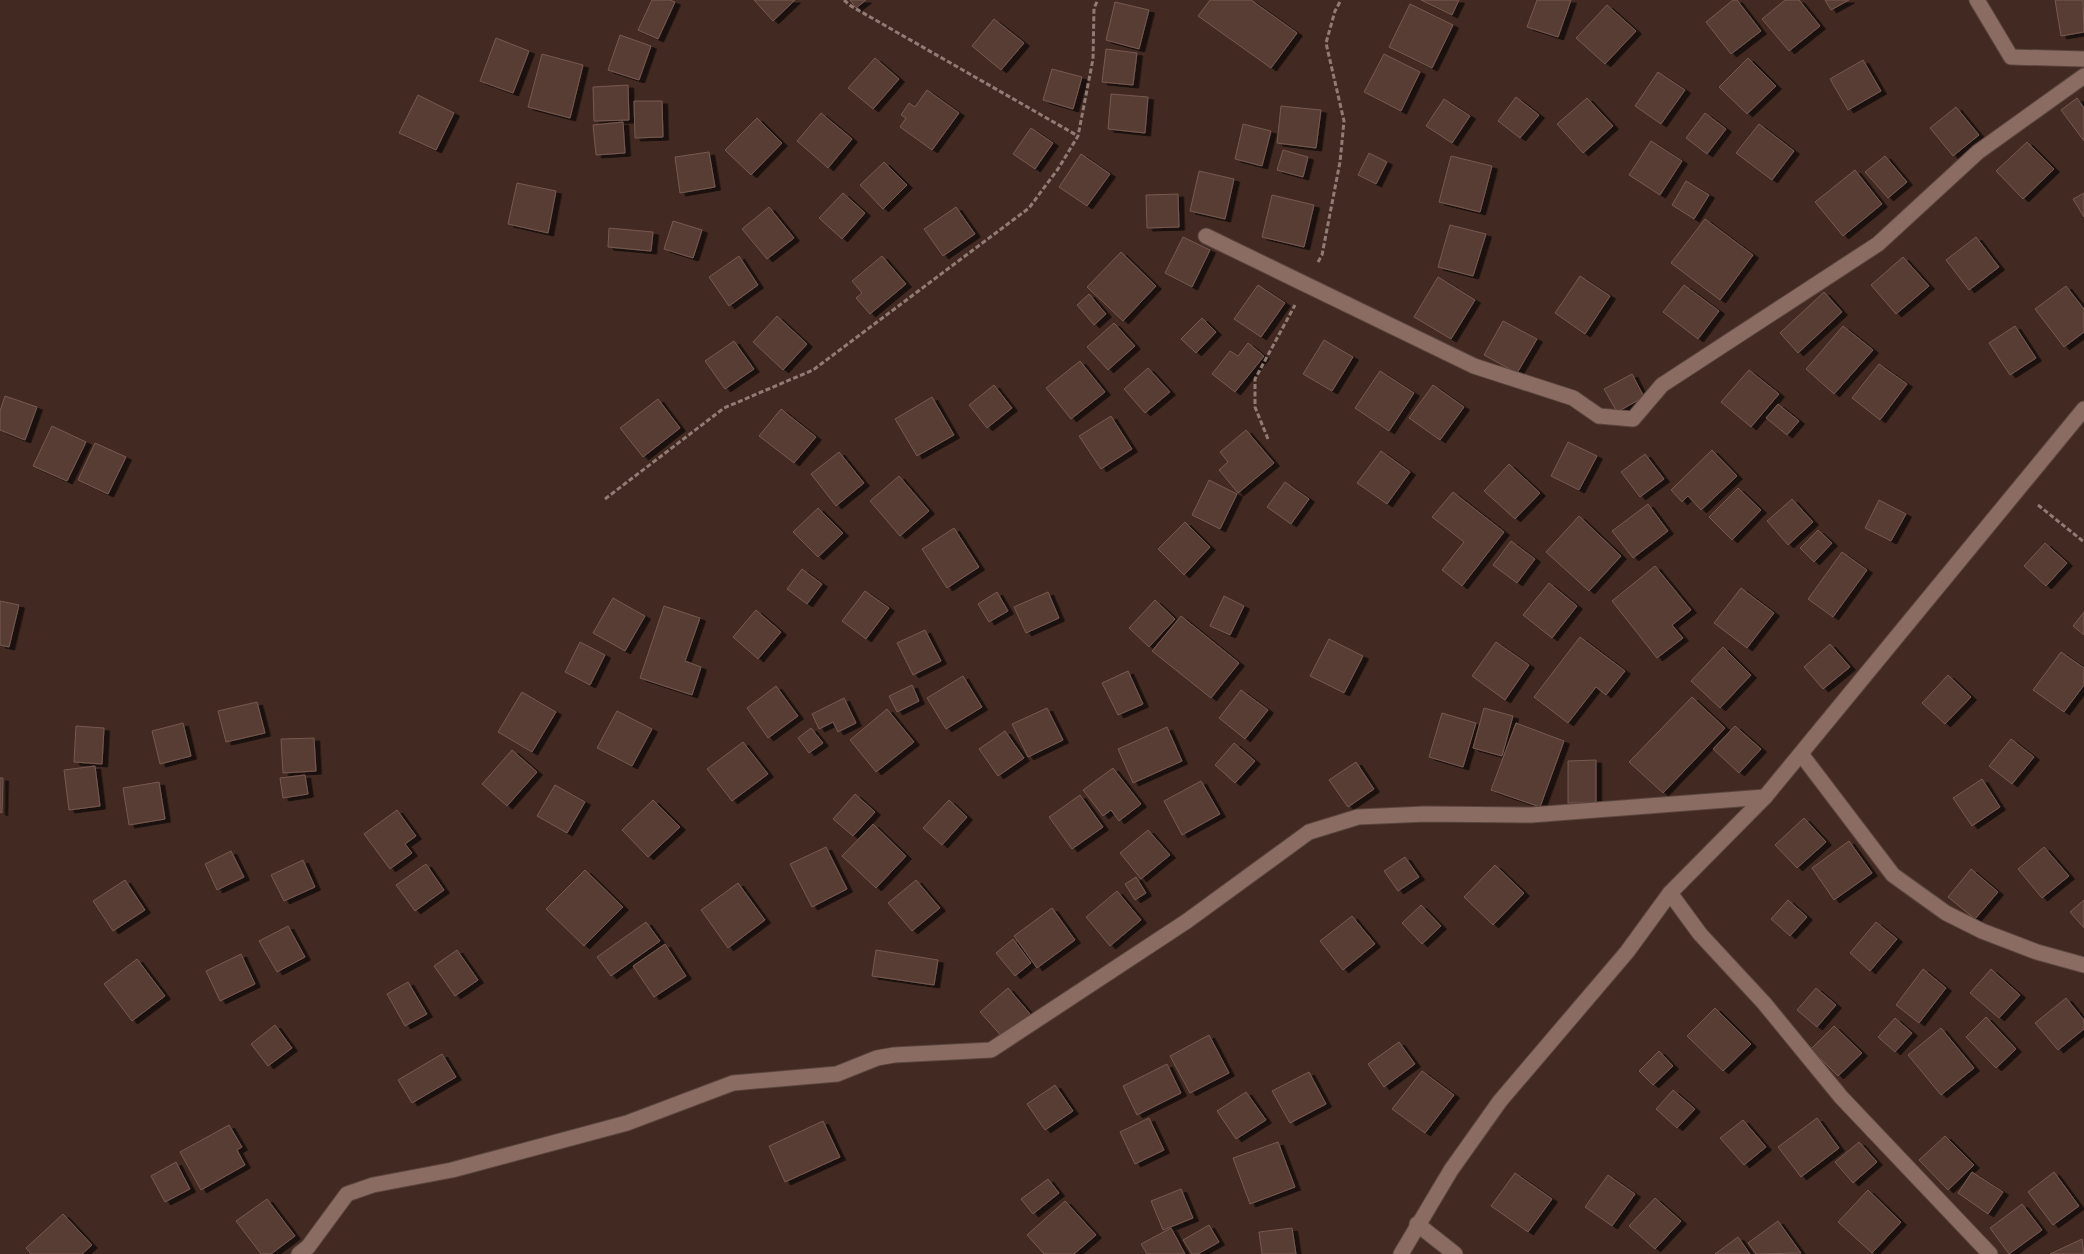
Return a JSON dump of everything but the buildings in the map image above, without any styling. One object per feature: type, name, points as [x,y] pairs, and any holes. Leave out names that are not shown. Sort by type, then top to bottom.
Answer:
[{"type":"street","points":[[1977,0],[2011,57],[2084,59]]},
{"type":"street","points":[[1206,236],[1474,366],[1573,398],[1599,416],[1633,419],[1662,385],[1878,244],[1978,152],[2084,76]]},
{"type":"street","points":[[1401,1254],[1417,1224],[1451,1170],[1500,1101],[1627,952],[1670,893],[1765,797],[2084,409]]},
{"type":"street","points":[[1801,754],[1893,874],[1946,912],[1982,930],[2037,952],[2084,965]]},
{"type":"street","points":[[298,1254],[308,1247],[347,1194],[373,1185],[452,1170],[626,1123],[733,1083],[832,1075],[877,1058],[894,1055],[991,1050],[1188,921],[1309,832],[1358,817],[1425,814],[1531,815],[1765,797]]},
{"type":"street","points":[[1670,893],[1700,934],[1764,1003],[1841,1097],[1990,1254]]},
{"type":"street","points":[[1417,1224],[1455,1254]]},
{"type":"path","points":[[844,0],[851,6],[966,73],[1078,136]]},
{"type":"path","points":[[605,499],[724,408],[813,370],[1029,208],[1058,169],[1078,136],[1093,59],[1094,8],[1098,0]]},
{"type":"path","points":[[1268,439],[1254,406],[1255,379],[1322,255],[1340,162],[1344,121],[1326,43],[1335,11],[1341,0]]},
{"type":"path","points":[[2017,489],[2084,542]]}]
